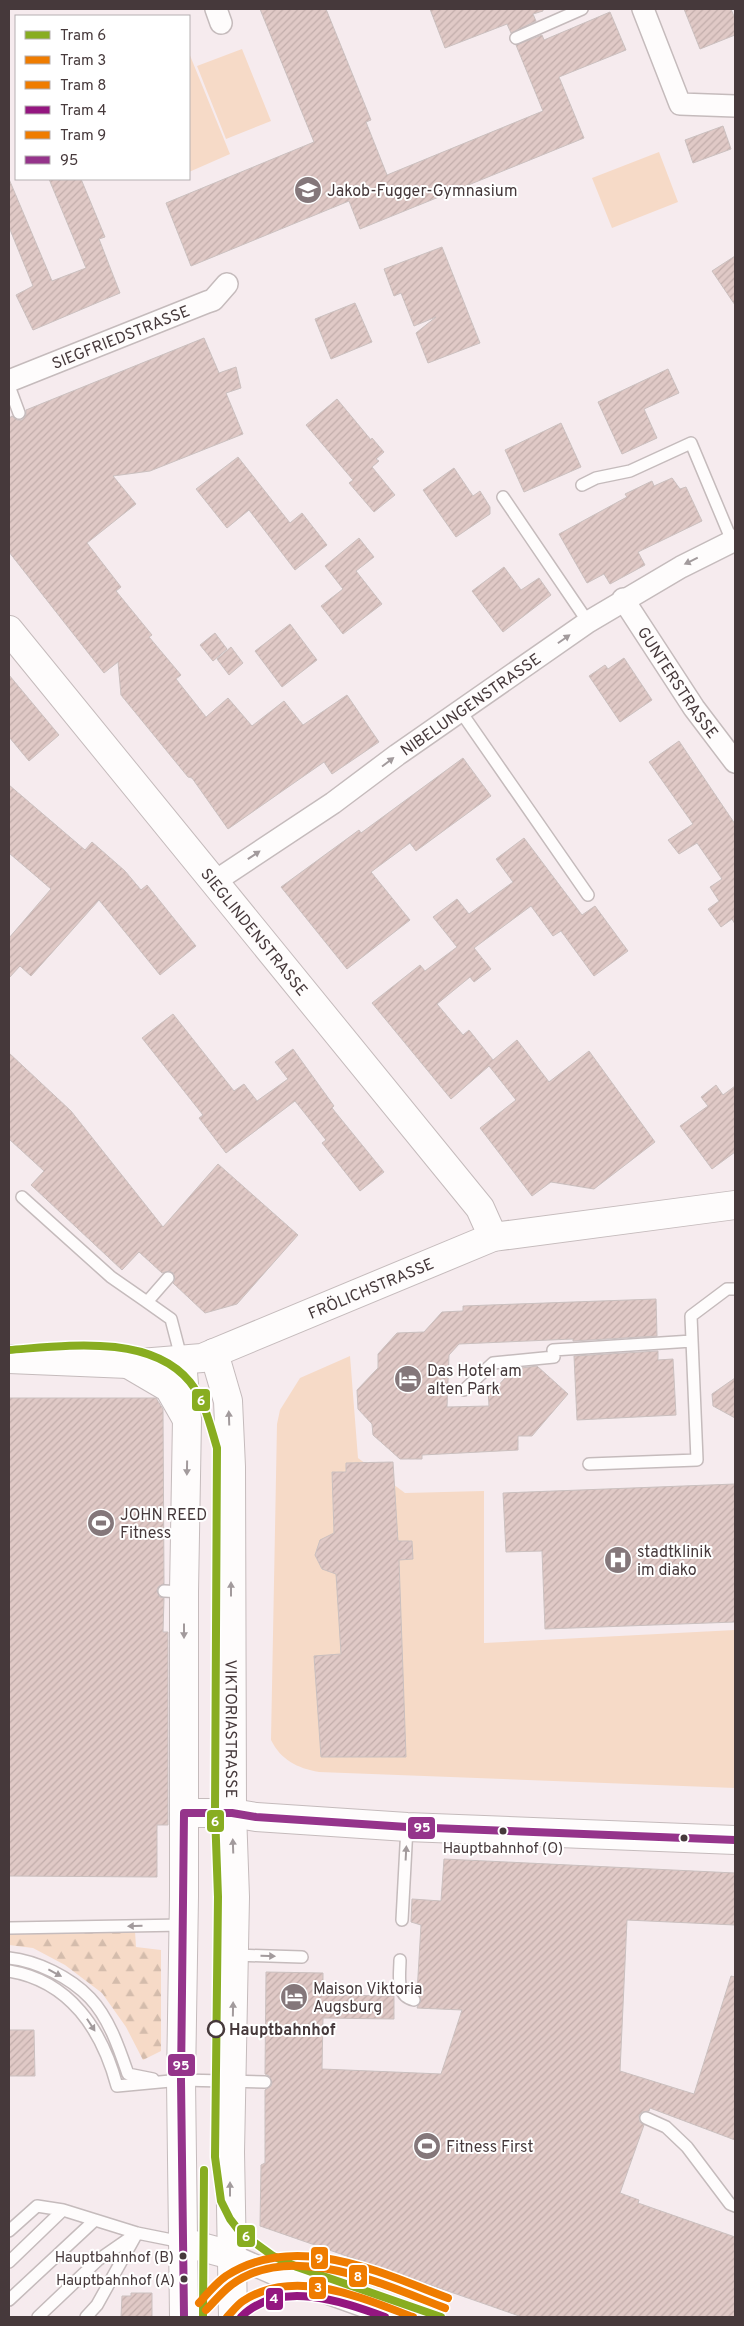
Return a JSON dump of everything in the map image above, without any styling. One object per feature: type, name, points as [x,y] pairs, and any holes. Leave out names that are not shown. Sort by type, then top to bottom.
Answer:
[{"type":"street","points":[[643,9],[680,104],[735,106]]},
{"type":"street","name":"SIEGFRIEDSTRASSE","points":[[9,381],[212,300],[227,284]]},
{"type":"street","name":"NIBELUNGENSTRASSE","points":[[214,882],[333,803],[588,622],[681,567],[734,541]]},
{"type":"street","name":"GUNTERSTRASSE","points":[[623,600],[694,708],[735,762]]},
{"type":"street","name":"SIEGLINDENSTRASSE","points":[[9,630],[480,1208],[493,1238]]},
{"type":"street","name":"FRÖLICHSTRASSE","points":[[9,1359],[128,1364],[202,1358],[493,1238],[735,1206]]},
{"type":"street","name":"VIKTORIASTRASSE","points":[[214,1354],[226,1390],[231,1476],[232,1813],[235,1897],[232,2082],[233,2317]]},
{"type":"street","points":[[182,1360],[187,1420],[174,1592],[184,1813],[184,1925],[173,2081],[183,2242],[184,2317]]},
{"type":"street","points":[[128,1364],[168,1388],[187,1420]]},
{"type":"street","points":[[184,1813],[232,1813],[256,1817],[407,1827],[735,1840]]},
{"type":"street","points":[[183,2242],[232,2255],[277,2275],[394,2317]]},
{"type":"lane","points":[[516,38],[582,9]]},
{"type":"lane","points":[[9,386],[20,413]]},
{"type":"lane","points":[[582,485],[596,478],[630,470],[692,442],[734,541]]},
{"type":"lane","points":[[503,497],[588,622]]},
{"type":"lane","points":[[461,712],[588,895]]},
{"type":"lane","points":[[22,1197],[111,1277],[172,1319],[182,1360]]},
{"type":"lane","points":[[147,1302],[168,1278]]},
{"type":"lane","points":[[590,1464],[696,1460],[691,1316],[727,1289],[735,1289]]},
{"type":"lane","points":[[464,1390],[493,1363],[554,1357],[553,1350],[692,1340]]},
{"type":"lane","points":[[402,1920],[407,1827]]},
{"type":"lane","points":[[9,1928],[184,1925]]},
{"type":"lane","points":[[234,1955],[302,1957]]},
{"type":"lane","points":[[9,1958],[37,1965],[57,1974],[90,1998],[116,2042],[128,2074],[173,2081]]},
{"type":"lane","points":[[400,1960],[400,1988],[403,1994],[414,2000]]},
{"type":"lane","points":[[9,1970],[49,1985],[80,2008],[96,2033],[114,2072],[117,2086],[173,2081],[265,2082]]},
{"type":"lane","points":[[646,2118],[666,2127],[687,2147],[721,2194],[730,2204],[735,2206]]},
{"type":"lane","points":[[9,2231],[37,2206],[63,2210],[137,2233],[183,2242]]},
{"type":"lane","points":[[9,2262],[63,2210]]},
{"type":"lane","points":[[9,2300],[95,2220]]},
{"type":"lane","points":[[38,2317],[98,2260],[137,2233]]},
{"type":"lane","points":[[86,2317],[97,2305],[107,2289],[137,2233]]},
{"type":"green space","points":[[242,49],[271,121],[226,139],[197,66]]},
{"type":"green space","points":[[190,55],[230,154],[190,172]]},
{"type":"green space","points":[[659,152],[678,202],[612,228],[592,178]]},
{"type":"green space","points":[[350,1356],[358,1458],[405,1493],[484,1491],[484,1643],[735,1630],[735,1788],[319,1772],[290,1762],[280,1753],[271,1740],[277,1424],[280,1410],[300,1378]]},
{"type":"green space","points":[[9,1931],[135,1931],[136,1947],[161,1950],[161,2051],[143,2060],[126,2027],[102,1993],[65,1965],[33,1948],[9,1945]]},
{"type":"building","points":[[260,9],[326,9],[371,120],[366,122],[387,175],[543,111],[516,45],[542,35],[544,40],[610,12],[626,50],[559,77],[584,138],[360,229],[349,201],[191,266],[166,203],[314,142]]},
{"type":"building","points":[[430,9],[543,9],[543,11],[533,14],[536,21],[511,33],[507,24],[445,48]]},
{"type":"building","points":[[684,9],[731,9],[735,19],[735,35],[700,49]]},
{"type":"building","points":[[723,126],[731,149],[693,163],[685,140]]},
{"type":"building","points":[[9,179],[52,281],[86,268],[49,180],[81,180],[105,237],[99,239],[120,293],[33,330],[16,295],[33,286],[9,227]]},
{"type":"building","points":[[442,247],[480,343],[428,363],[416,333],[436,317],[414,326],[401,293],[394,296],[384,269]]},
{"type":"building","points":[[735,256],[735,305],[712,271]]},
{"type":"building","points":[[355,303],[372,342],[331,359],[315,319]]},
{"type":"building","points":[[204,338],[219,373],[236,367],[241,388],[226,393],[243,434],[150,471],[113,476],[136,504],[87,543],[121,587],[116,591],[152,635],[149,637],[181,675],[176,679],[206,717],[228,698],[252,726],[284,701],[303,725],[347,695],[379,742],[332,774],[324,762],[228,829],[192,778],[188,777],[121,695],[118,662],[104,673],[9,552],[9,418],[12,416],[17,420],[22,420],[26,415],[26,410]]},
{"type":"building","points":[[668,369],[679,393],[644,409],[657,438],[622,454],[598,402]]},
{"type":"building","points":[[337,399],[371,440],[372,438],[384,452],[376,459],[379,461],[372,467],[395,495],[374,512],[349,483],[353,480],[306,425]]},
{"type":"building","points":[[561,423],[581,467],[524,492],[505,450]]},
{"type":"building","points":[[238,457],[290,523],[302,513],[327,545],[295,570],[249,510],[227,528],[196,489]]},
{"type":"building","points":[[454,468],[473,496],[480,491],[490,507],[490,514],[456,537],[423,490]]},
{"type":"building","points":[[672,478],[680,489],[686,487],[702,521],[638,552],[645,565],[610,584],[604,574],[587,583],[559,534],[627,497],[625,494],[652,481],[654,486]]},
{"type":"building","points":[[359,538],[374,557],[356,571],[382,604],[343,634],[321,606],[343,589],[325,566]]},
{"type":"building","points":[[504,567],[521,590],[539,578],[551,595],[503,632],[472,591]]},
{"type":"building","points":[[290,624],[317,660],[282,687],[255,651]]},
{"type":"building","points":[[215,633],[227,649],[213,661],[200,645]]},
{"type":"building","points":[[231,647],[243,663],[229,675],[217,659]]},
{"type":"building","points":[[624,658],[652,700],[620,722],[589,676],[605,665],[608,669]]},
{"type":"building","points":[[9,675],[59,735],[29,761],[9,737]]},
{"type":"building","points":[[679,741],[735,824],[735,924],[732,919],[721,927],[708,909],[719,901],[710,887],[722,879],[697,843],[679,854],[668,840],[693,824],[649,762]]},
{"type":"building","points":[[463,758],[491,796],[416,851],[410,843],[371,872],[410,920],[347,969],[281,887],[359,830],[361,833]]},
{"type":"building","points":[[9,785],[85,850],[92,842],[125,871],[141,890],[147,885],[196,946],[160,975],[99,900],[31,976],[20,966],[9,978],[9,938],[51,889],[9,853]]},
{"type":"building","points":[[524,838],[582,915],[595,906],[628,951],[594,976],[561,931],[553,936],[531,906],[474,948],[491,969],[474,982],[470,977],[437,1004],[463,1035],[469,1030],[493,1060],[517,1040],[549,1082],[589,1051],[655,1142],[594,1189],[551,1182],[532,1196],[480,1128],[516,1100],[489,1066],[451,1099],[372,1003],[420,965],[425,971],[457,947],[433,917],[457,899],[469,914],[513,882],[496,859]]},
{"type":"building","points":[[173,1014],[234,1091],[244,1084],[257,1101],[288,1079],[275,1062],[293,1049],[334,1106],[332,1108],[384,1172],[360,1191],[322,1143],[326,1140],[295,1101],[226,1153],[199,1118],[203,1115],[142,1038]]},
{"type":"building","points":[[9,1053],[71,1111],[163,1227],[218,1164],[298,1235],[237,1304],[205,1313],[173,1283],[175,1279],[173,1273],[169,1271],[162,1273],[139,1252],[122,1270],[31,1185],[44,1171],[9,1139]]},
{"type":"building","points":[[716,1085],[723,1095],[735,1086],[735,1152],[712,1169],[680,1126],[708,1106],[701,1097]]},
{"type":"building","name":"Das Hotel am alten Park","points":[[656,1299],[657,1336],[573,1341],[573,1339],[459,1344],[449,1355],[447,1407],[489,1406],[488,1388],[496,1388],[513,1369],[537,1366],[568,1394],[532,1436],[518,1436],[518,1450],[422,1455],[422,1459],[400,1459],[373,1435],[372,1424],[358,1409],[357,1390],[378,1368],[378,1354],[397,1333],[424,1332],[442,1312],[463,1311],[463,1306]]},
{"type":"building","points":[[658,1351],[658,1360],[673,1359],[676,1415],[577,1420],[574,1356]]},
{"type":"building","points":[[735,1378],[735,1418],[713,1406],[712,1394]]},
{"type":"building","points":[[9,1398],[156,1398],[163,1409],[164,1584],[158,1587],[157,1591],[160,1597],[164,1598],[163,1632],[168,1632],[168,1825],[157,1825],[157,1877],[9,1876]]},
{"type":"building","points":[[393,1462],[398,1541],[412,1541],[413,1559],[399,1560],[406,1757],[321,1757],[314,1656],[341,1654],[336,1574],[322,1569],[315,1555],[320,1540],[334,1533],[332,1472],[346,1472],[346,1463]]},
{"type":"building","name":"stadtklinik im diako","points":[[735,1484],[735,1622],[545,1629],[542,1551],[506,1552],[503,1493]]},
{"type":"building","points":[[444,1859],[735,1873],[735,1925],[627,1920],[620,2071],[694,2094],[731,1976],[735,1977],[735,2140],[650,2108],[649,2111],[642,2112],[639,2115],[640,2122],[644,2125],[620,2193],[639,2200],[638,2203],[735,2237],[735,2317],[522,2317],[405,2276],[399,2294],[378,2286],[384,2269],[260,2226],[261,2165],[265,2163],[265,2090],[271,2086],[272,2082],[269,2076],[265,2074],[266,1972],[323,1973],[323,1995],[394,1996],[394,2019],[323,2018],[322,2069],[441,2074],[462,2010],[417,2008],[421,1999],[417,1993],[421,1925],[411,1922],[412,1899],[441,1901]]},
{"type":"building","points":[[9,2030],[34,2030],[35,2076],[9,2076]]},
{"type":"building","points":[[131,2293],[152,2293],[152,2317],[121,2317],[122,2296],[131,2296]]},
{"type":"tram line","name":"6","points":[[9,1350],[80,1345],[130,1349],[153,1356],[173,1366],[190,1382],[203,1405],[217,1448],[215,1813],[218,1897],[215,2157],[221,2201],[230,2219],[240,2232],[273,2256],[297,2267],[441,2317]]},
{"type":"tram line","name":"6","points":[[203,2317],[204,2170]]},
{"type":"tram line","name":"9","points":[[199,2303],[226,2276],[253,2263],[281,2257],[309,2256],[337,2260],[366,2268],[448,2298]]},
{"type":"tram line","name":"8","points":[[206,2310],[230,2286],[254,2273],[280,2266],[308,2266],[337,2271],[394,2288],[445,2308]]},
{"type":"tram line","name":"3","points":[[227,2317],[243,2301],[263,2291],[284,2286],[328,2289],[413,2317]]},
{"type":"tram line","name":"4","points":[[241,2317],[256,2305],[273,2299],[292,2296],[330,2300],[385,2317]]},
{"type":"transit line","name":"95","points":[[184,1813],[232,1813],[256,1817],[407,1827],[735,1840]]},
{"type":"transit line","name":"95","points":[[184,1813],[181,2080],[184,2317]]},
{"type":"place","name":"Jakob-Fugger-Gymnasium","points":[[308,190]]},
{"type":"place","name":"Das Hotel am alten Park","points":[[408,1379]]},
{"type":"place","name":"JOHN REED Fitness","points":[[101,1523]]},
{"type":"place","name":"stadtklinik im diako","points":[[618,1560]]},
{"type":"place","name":"Hauptbahnhof (O)","points":[[503,1831]]},
{"type":"place","name":"Maison Viktoria Augsburg","points":[[294,1997]]},
{"type":"place","name":"Hauptbahnhof","points":[[216,2029]]},
{"type":"place","name":"Fitness First","points":[[427,2146]]},
{"type":"place","name":"Hauptbahnhof (B)","points":[[183,2256]]},
{"type":"place","name":"Hauptbahnhof (A)","points":[[184,2279]]}]
